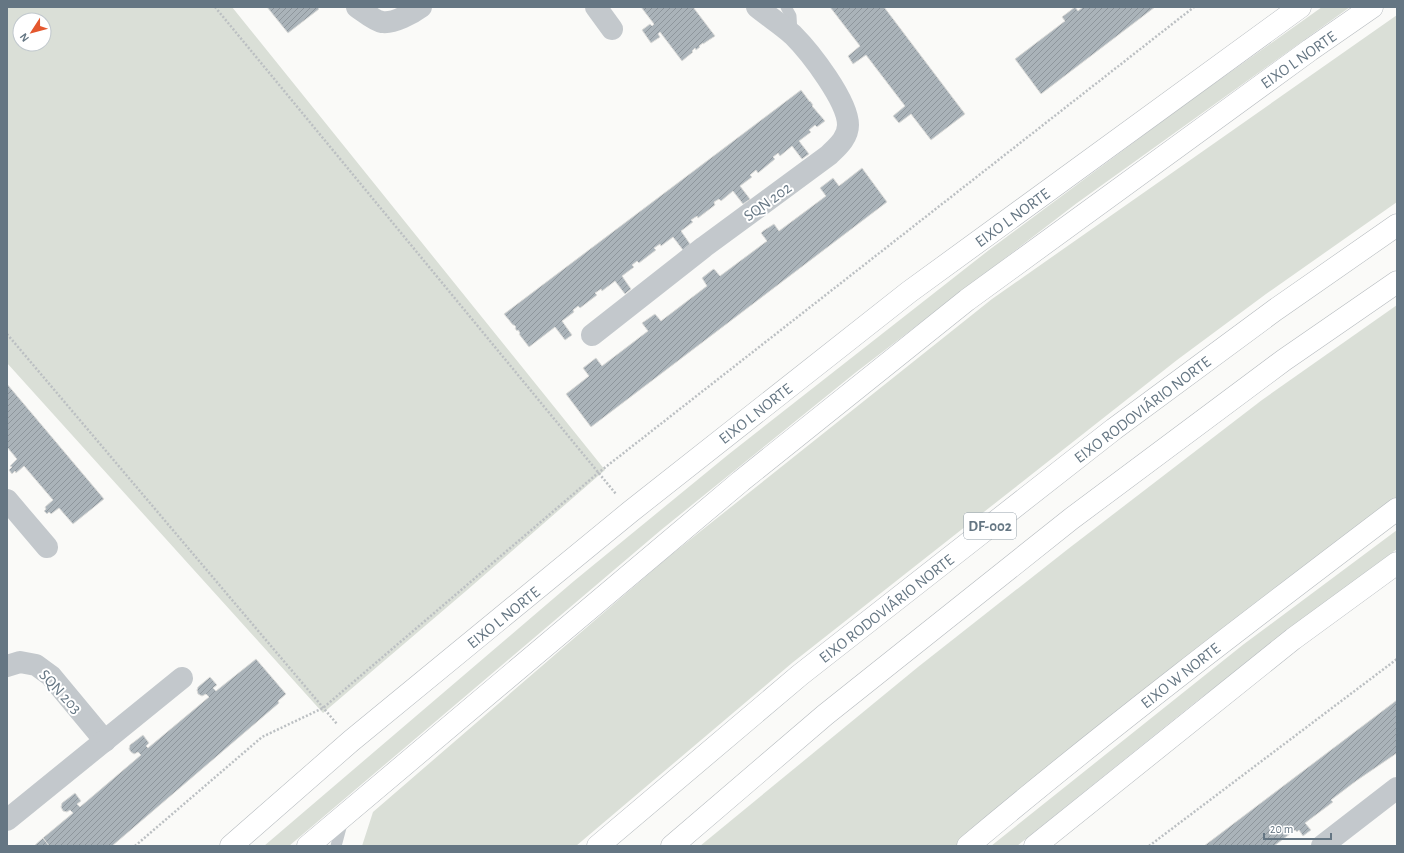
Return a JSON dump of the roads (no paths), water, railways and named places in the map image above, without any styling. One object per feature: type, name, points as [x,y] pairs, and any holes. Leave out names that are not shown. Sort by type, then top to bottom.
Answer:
[{"type":"main road","name":"EIXO L NORTE","points":[[308,846],[741,481],[967,300],[1310,50],[1372,7]]},
{"type":"main road","name":"EIXO L NORTE","points":[[230,846],[352,741],[630,512],[909,292],[1292,10]]},
{"type":"main road","name":"EIXO RODOVIÁRIO NORTE","points":[[598,846],[800,675],[1114,430],[1275,310],[1397,225]]},
{"type":"main road","name":"DF-002","points":[[672,846],[825,715],[1071,519],[1284,360],[1397,282]]},
{"type":"main road","name":"EIXO W NORTE","points":[[968,846],[1028,796],[1211,650],[1397,509]]},
{"type":"main road","points":[[1035,846],[1293,639],[1397,563]]},
{"type":"street","points":[[357,7],[382,22],[395,20],[413,13],[421,7]]},
{"type":"street","points":[[596,7],[612,29]]},
{"type":"street","name":"SQN 202","points":[[592,334],[704,247],[829,155],[844,140],[848,125],[843,104],[824,73],[792,35],[757,7]]},
{"type":"street","points":[[7,500],[47,547]]},
{"type":"street","name":"SQN 203","points":[[7,666],[20,662],[36,665],[51,676],[105,741]]},
{"type":"street","points":[[7,820],[182,678]]},
{"type":"street","points":[[1322,846],[1397,788]]},
{"type":"lane","points":[[786,7],[791,16],[792,35]]},
{"type":"lane","points":[[336,846],[344,815]]}]
